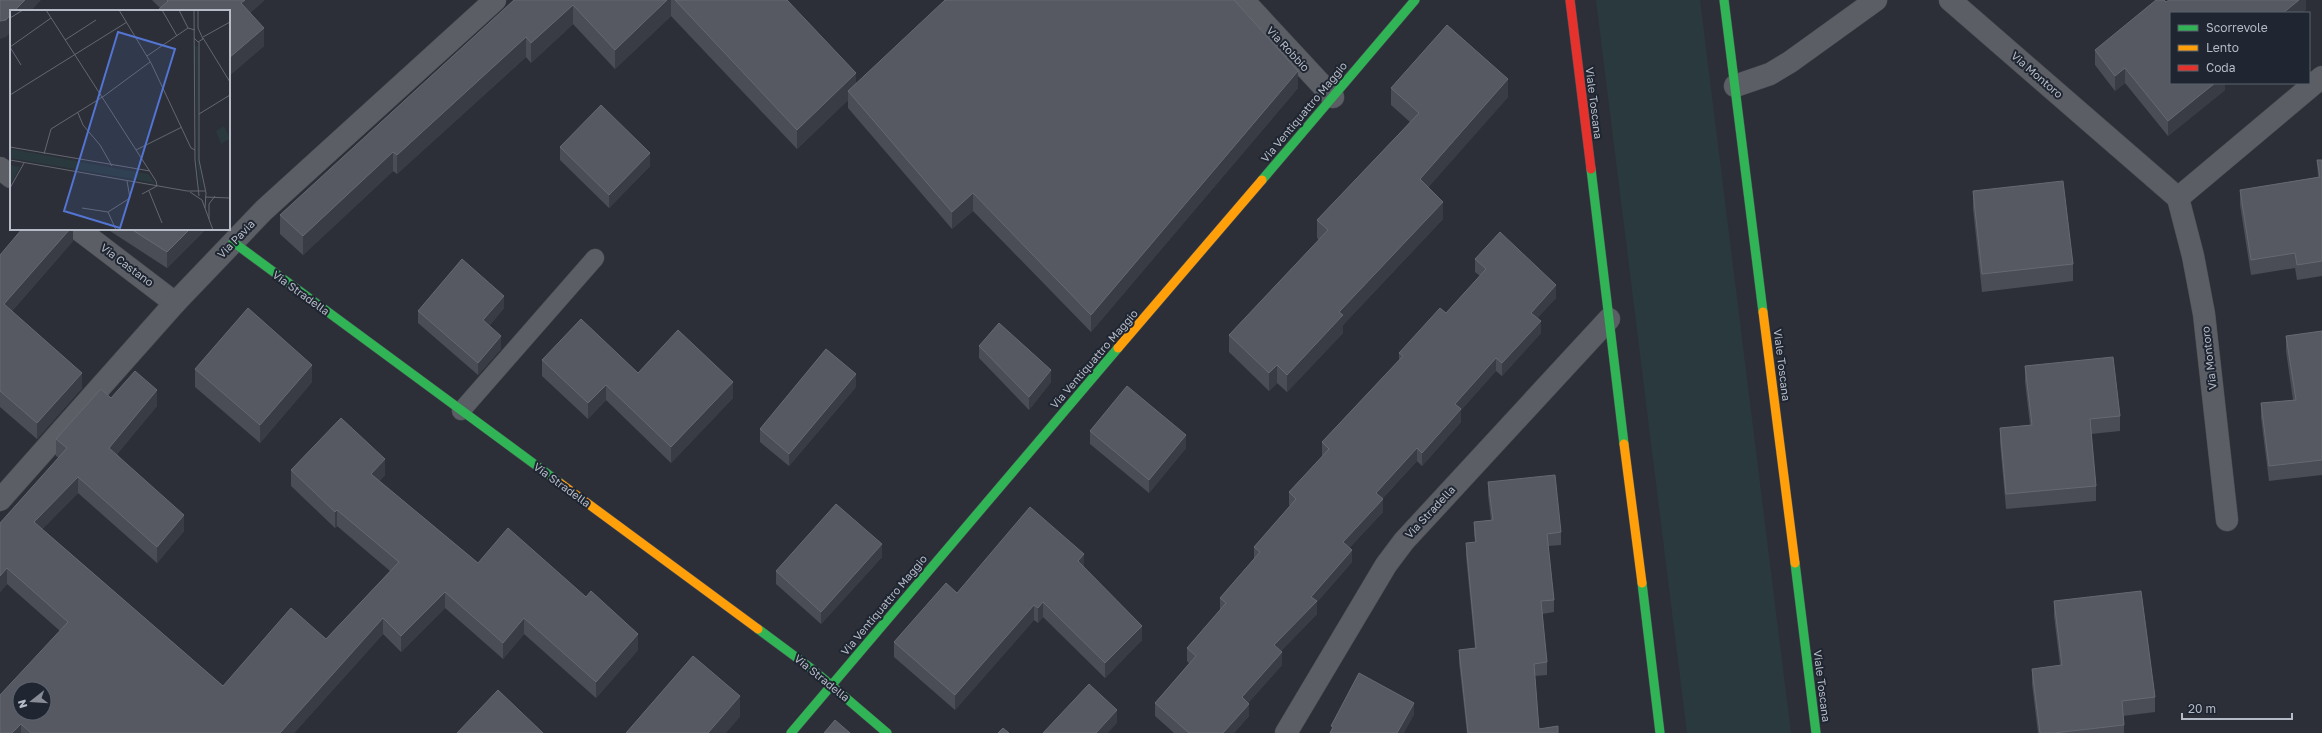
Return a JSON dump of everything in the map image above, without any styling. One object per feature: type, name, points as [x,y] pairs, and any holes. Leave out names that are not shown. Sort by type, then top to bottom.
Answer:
[{"type":"street","name":"Via Pavia","points":[[0,500],[175,303],[278,196],[495,0]]},
{"type":"street","name":"Via Robbio","points":[[1243,0],[1334,97]]},
{"type":"street","name":"Via Ventiquattro Maggio","points":[[791,733],[1415,0]]},
{"type":"street","name":"Viale Toscana","points":[[1570,0],[1660,733]]},
{"type":"street","name":"Viale Toscana","points":[[1724,0],[1816,733]]},
{"type":"street","points":[[1735,86],[1770,74],[1790,62],[1876,0]]},
{"type":"street","name":"Via Montoro","points":[[1950,0],[2178,198],[2193,256],[2204,314],[2227,520]]},
{"type":"street","points":[[2178,198],[2322,77]]},
{"type":"street","points":[[0,168],[10,176]]},
{"type":"street","name":"Via Castano","points":[[79,230],[175,303]]},
{"type":"street","name":"Via Stradella","points":[[233,242],[832,685],[887,733]]},
{"type":"street","name":"Via Stradella","points":[[1286,733],[1386,565],[1404,541],[1609,319]]},
{"type":"lane","points":[[461,411],[595,258]]},
{"type":"shaded area","points":[[1596,0],[1700,0],[1791,733],[1687,733]]},
{"type":"building","points":[[0,0],[25,0],[15,10],[10,10],[10,15],[6,20],[0,21]]},
{"type":"building","points":[[167,0],[245,0],[241,3],[264,28],[230,57],[230,10],[158,10],[168,1]]},
{"type":"building","points":[[514,0],[667,0],[615,50],[573,5],[531,43],[526,37],[397,155],[393,152],[303,236],[280,215]]},
{"type":"building","points":[[675,0],[787,0],[856,73],[797,130]]},
{"type":"building","points":[[945,0],[1234,0],[1298,71],[1091,315],[973,193],[952,212],[848,91]]},
{"type":"building","points":[[2156,0],[2164,0],[2166,2],[2169,0],[2299,0],[2284,12],[2170,12],[2170,84],[2214,84],[2168,121],[2125,68],[2115,76],[2095,50]]},
{"type":"building","points":[[1447,25],[1508,79],[1420,179],[1443,202],[1339,312],[1343,315],[1287,375],[1277,365],[1269,373],[1229,335],[1328,230],[1317,220],[1419,113],[1391,88]]},
{"type":"building","points":[[601,105],[650,153],[609,195],[560,147]]},
{"type":"building","points":[[2317,160],[2322,160],[2322,261],[2297,265],[2295,253],[2251,260],[2240,190],[2320,177]]},
{"type":"building","points":[[2063,181],[2073,264],[1982,274],[1973,191]]},
{"type":"building","points":[[21,230],[69,230],[4,304],[82,373],[37,423],[0,391],[0,255]]},
{"type":"building","points":[[133,230],[189,230],[167,252]]},
{"type":"building","points":[[1500,232],[1556,285],[1531,313],[1541,321],[1502,363],[1496,358],[1455,404],[1461,409],[1422,453],[1417,448],[1376,493],[1383,499],[1343,542],[1352,550],[1311,597],[1317,601],[1274,645],[1282,652],[1242,697],[1249,704],[1223,733],[1189,733],[1155,703],[1196,656],[1187,648],[1226,603],[1220,598],[1260,552],[1254,547],[1296,499],[1289,492],[1329,449],[1322,442],[1403,356],[1399,353],[1440,308],[1446,313],[1486,269],[1475,259]]},
{"type":"building","points":[[462,259],[504,296],[483,320],[501,336],[478,363],[418,311]]},
{"type":"building","points":[[248,308],[312,365],[260,425],[195,369]]},
{"type":"building","points":[[581,319],[638,373],[678,330],[733,382],[671,447],[606,385],[588,403],[542,360]]},
{"type":"building","points":[[999,323],[1051,370],[1029,397],[979,346]]},
{"type":"building","points":[[2322,331],[2322,460],[2269,466],[2261,403],[2296,400],[2286,336]]},
{"type":"building","points":[[826,349],[856,374],[789,454],[760,429]]},
{"type":"building","points":[[2113,357],[2120,416],[2090,419],[2096,486],[2006,494],[2000,428],[2032,425],[2025,366]]},
{"type":"building","points":[[135,371],[157,390],[109,448],[184,515],[157,547],[78,477],[34,522],[223,686],[291,608],[326,639],[399,562],[337,510],[335,512],[291,470],[341,418],[385,459],[371,474],[478,563],[508,528],[586,597],[591,591],[638,634],[596,682],[524,618],[503,643],[445,592],[401,636],[383,618],[280,733],[31,733],[21,724],[12,733],[0,733],[0,695],[12,682],[12,721],[52,721],[52,681],[13,681],[68,622],[7,568],[0,576],[0,523],[67,448],[56,439],[101,389],[111,398]]},
{"type":"building","points":[[1127,386],[1186,435],[1149,480],[1090,431]]},
{"type":"building","points":[[1555,475],[1561,532],[1547,534],[1554,600],[1541,601],[1547,662],[1534,664],[1539,729],[1558,726],[1558,733],[1468,733],[1459,650],[1476,648],[1466,543],[1476,542],[1474,522],[1493,520],[1488,482]]},
{"type":"building","points":[[836,504],[882,544],[821,612],[776,571]]},
{"type":"building","points":[[1030,507],[1084,554],[1078,561],[1142,626],[1105,663],[1043,602],[1038,608],[1034,605],[955,695],[894,642],[946,583],[957,593]]},
{"type":"building","points":[[2141,591],[2155,697],[2122,701],[2124,725],[2054,733],[2040,733],[2032,669],[2062,665],[2054,601]]},
{"type":"building","points":[[693,656],[740,696],[708,733],[626,733]]},
{"type":"building","points":[[1359,673],[1414,703],[1397,733],[1330,733],[1333,727],[1331,726]]},
{"type":"building","points":[[1089,684],[1117,710],[1096,733],[1043,733]]},
{"type":"building","points":[[498,690],[543,733],[457,733]]},
{"type":"building","points":[[835,720],[850,733],[824,733]]},
{"type":"building","points":[[1003,728],[1009,733],[998,733]]},
{"type":"traffic: fast","points":[[1262,180],[1415,0]]},
{"type":"traffic: fast","points":[[1724,0],[1763,312]]},
{"type":"traffic: fast","points":[[1591,169],[1624,444]]},
{"type":"traffic: fast","points":[[233,242],[560,483]]},
{"type":"traffic: fast","points":[[791,733],[1118,348]]},
{"type":"traffic: fast","points":[[1795,563],[1816,733]]},
{"type":"traffic: fast","points":[[1642,583],[1660,733]]},
{"type":"traffic: fast","points":[[758,629],[812,669],[887,733]]},
{"type":"traffic: slow","points":[[1118,348],[1262,180]]},
{"type":"traffic: slow","points":[[1763,312],[1795,563]]},
{"type":"traffic: slow","points":[[1624,444],[1642,583]]},
{"type":"traffic: slow","points":[[560,483],[758,629]]},
{"type":"traffic: jam","points":[[1570,0],[1591,169]]}]
